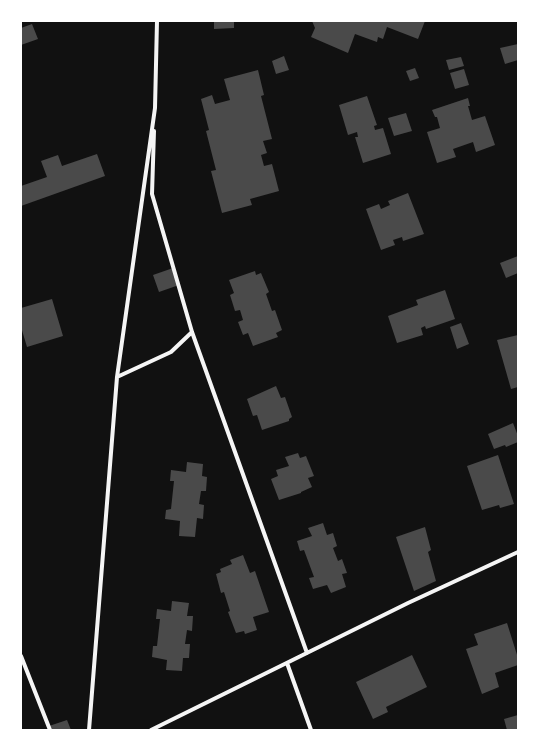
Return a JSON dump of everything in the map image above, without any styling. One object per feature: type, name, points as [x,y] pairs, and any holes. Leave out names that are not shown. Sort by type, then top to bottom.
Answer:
[{"type":"street","points":[[158,21],[152,194],[192,332],[307,653]]},
{"type":"street","points":[[89,730],[117,377],[155,108]]},
{"type":"street","points":[[117,377],[171,352],[192,332]]},
{"type":"street","points":[[151,730],[408,603],[518,552]]},
{"type":"street","points":[[21,656],[50,730]]},
{"type":"street","points":[[287,663],[311,730]]},
{"type":"building","points":[[214,21],[234,21],[234,28],[214,29]]},
{"type":"building","points":[[312,21],[425,21],[418,39],[387,27],[383,39],[378,37],[377,42],[355,34],[348,53],[311,37],[315,28]]},
{"type":"building","points":[[32,24],[38,39],[21,45],[21,28]]},
{"type":"building","points":[[518,44],[518,60],[505,64],[500,48]]},
{"type":"building","points":[[284,56],[289,70],[276,74],[272,61]]},
{"type":"building","points":[[461,57],[464,66],[449,70],[446,60]]},
{"type":"building","points":[[415,68],[419,78],[410,81],[406,71]]},
{"type":"building","points":[[464,69],[469,85],[455,89],[450,73]]},
{"type":"building","points":[[258,70],[264,95],[261,96],[272,139],[263,141],[267,153],[261,155],[264,166],[272,164],[279,191],[250,199],[252,205],[222,213],[211,171],[216,170],[206,131],[209,130],[201,99],[212,95],[215,104],[230,100],[224,79]]},
{"type":"building","points":[[367,96],[377,125],[374,126],[375,130],[383,128],[391,154],[363,163],[355,137],[358,137],[357,132],[348,135],[339,105]]},
{"type":"building","points":[[468,98],[470,106],[468,106],[472,120],[485,116],[495,145],[476,152],[473,142],[453,149],[456,157],[437,163],[427,132],[440,128],[437,117],[435,117],[432,110]]},
{"type":"building","points":[[406,113],[412,131],[394,136],[388,118]]},
{"type":"building","points":[[97,154],[105,176],[21,206],[21,186],[47,177],[41,161],[58,155],[62,166]]},
{"type":"building","points":[[408,193],[424,234],[403,241],[402,237],[393,240],[395,245],[381,250],[366,209],[379,204],[381,209],[390,205],[388,201]]},
{"type":"building","points":[[518,256],[518,273],[506,278],[500,263]]},
{"type":"building","points":[[173,268],[179,285],[159,292],[153,275]]},
{"type":"building","points":[[255,271],[256,275],[261,273],[269,292],[266,294],[272,311],[275,310],[282,330],[276,333],[278,337],[253,346],[248,333],[243,335],[238,322],[243,320],[240,310],[235,311],[230,295],[234,293],[229,280]]},
{"type":"building","points":[[445,290],[455,319],[426,329],[425,326],[421,328],[423,335],[397,343],[388,316],[418,305],[416,300]]},
{"type":"building","points":[[52,299],[63,336],[27,347],[21,327],[21,308]]},
{"type":"building","points":[[461,323],[469,344],[457,349],[450,327]]},
{"type":"building","points":[[518,335],[518,387],[511,389],[497,340]]},
{"type":"building","points":[[276,386],[281,398],[285,397],[292,417],[289,421],[262,430],[257,415],[253,416],[247,399]]},
{"type":"building","points":[[513,423],[518,436],[518,442],[506,447],[505,445],[494,449],[488,434]]},
{"type":"building","points":[[298,453],[300,458],[306,456],[314,476],[308,478],[312,487],[301,493],[279,500],[271,479],[278,476],[276,470],[289,466],[285,457]]},
{"type":"building","points":[[498,455],[514,504],[500,508],[499,505],[482,510],[467,466]]},
{"type":"building","points":[[187,462],[203,464],[202,476],[207,477],[206,491],[201,491],[199,504],[204,505],[203,519],[197,518],[195,537],[179,536],[180,521],[165,519],[166,510],[171,509],[174,481],[170,481],[171,470],[186,472]]},
{"type":"building","points":[[323,523],[327,535],[333,533],[337,546],[333,548],[338,561],[342,559],[347,573],[342,574],[346,587],[331,593],[327,585],[313,589],[309,578],[314,577],[304,550],[300,551],[297,541],[312,536],[308,528]]},
{"type":"building","points":[[425,527],[431,550],[428,552],[436,581],[414,591],[396,537]]},
{"type":"building","points":[[243,555],[250,573],[255,571],[269,612],[253,617],[257,630],[245,634],[244,631],[236,633],[228,612],[230,611],[224,592],[221,593],[216,574],[221,572],[220,569],[232,564],[230,560]]},
{"type":"building","points":[[172,601],[189,603],[187,616],[193,616],[192,631],[187,630],[185,644],[190,644],[189,658],[183,658],[182,671],[166,670],[167,660],[152,657],[153,646],[157,646],[160,619],[156,619],[157,609],[171,611]]},
{"type":"building","points":[[507,623],[518,658],[518,665],[495,673],[499,687],[482,694],[466,649],[478,645],[474,634]]},
{"type":"building","points":[[412,655],[427,687],[386,707],[388,712],[373,719],[356,682]]},
{"type":"building","points":[[518,715],[518,730],[507,730],[504,719]]},
{"type":"building","points":[[67,720],[71,730],[51,730],[49,726]]}]
